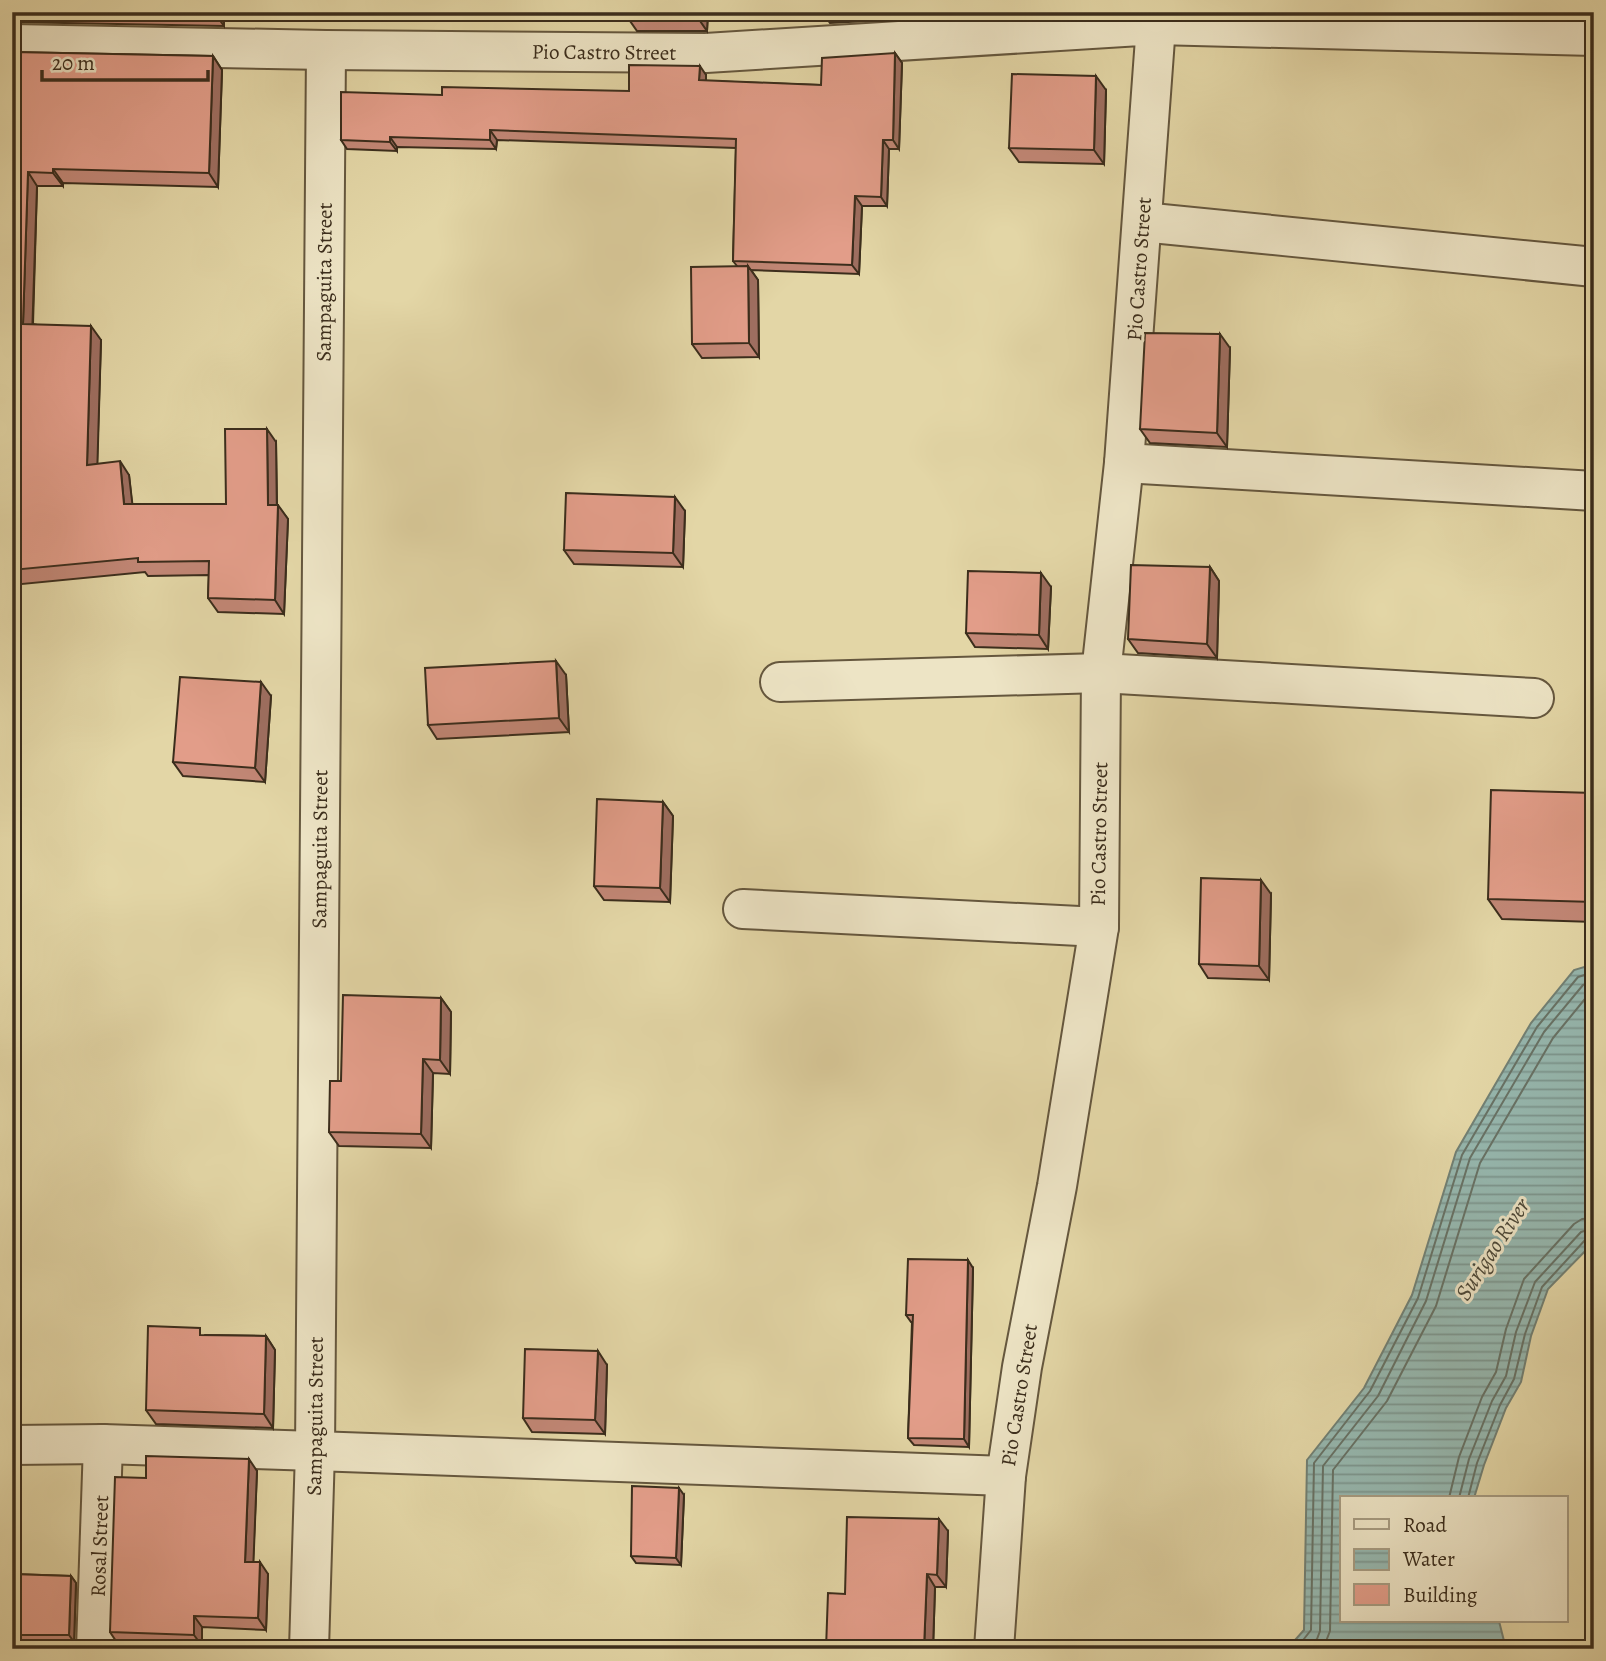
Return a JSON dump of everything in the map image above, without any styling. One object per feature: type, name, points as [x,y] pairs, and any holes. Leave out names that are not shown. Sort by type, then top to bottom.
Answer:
[{"type":"street","points":[[1156,25],[1594,36]]},
{"type":"street","name":"Pio Castro Street","points":[[12,44],[706,53],[1156,25],[1124,463],[1101,673],[1098,927],[1056,1186],[1022,1367],[1006,1476],[994,1649]]},
{"type":"street","name":"Sampaguita Street","points":[[309,1649],[315,1451],[326,50]]},
{"type":"street","points":[[1142,222],[1594,267]]},
{"type":"street","points":[[1124,463],[1594,491]]},
{"type":"street","points":[[779,682],[1101,673],[1534,698]]},
{"type":"street","points":[[743,909],[1098,927]]},
{"type":"street","points":[[12,1445],[103,1444],[1006,1476]]},
{"type":"street","name":"Rosal Street","points":[[96,1649],[103,1444]]},
{"type":"water","name":"Surigao River","points":[[1594,964],[1594,1242],[1548,1289],[1531,1336],[1521,1382],[1506,1408],[1475,1496],[1340,1496],[1340,1622],[1499,1622],[1506,1649],[1287,1649],[1304,1630],[1307,1460],[1364,1388],[1412,1295],[1456,1152],[1531,1023],[1574,970]]},
{"type":"building","points":[[628,12],[699,12],[698,18],[628,18]]},
{"type":"building","points":[[12,52],[213,56],[209,173],[53,169],[53,173],[28,172],[23,324],[91,326],[87,465],[120,461],[124,504],[226,504],[225,429],[267,429],[268,505],[278,505],[275,600],[208,598],[209,561],[138,562],[138,558],[12,570]]},
{"type":"building","points":[[895,53],[893,140],[883,140],[881,197],[855,196],[852,265],[733,261],[736,139],[490,130],[490,140],[390,137],[390,142],[341,140],[341,92],[442,95],[442,87],[629,91],[629,65],[700,66],[699,80],[821,85],[822,58]]},
{"type":"building","points":[[1012,74],[1096,76],[1094,150],[1009,148]]},
{"type":"building","points":[[748,266],[749,343],[692,344],[691,267]]},
{"type":"building","points":[[1145,333],[1220,334],[1217,433],[1140,429]]},
{"type":"building","points":[[566,493],[675,497],[673,553],[564,550]]},
{"type":"building","points":[[1131,565],[1210,567],[1207,644],[1128,639]]},
{"type":"building","points":[[968,571],[1041,573],[1039,635],[966,633]]},
{"type":"building","points":[[556,661],[559,718],[428,725],[425,668]]},
{"type":"building","points":[[180,677],[261,682],[255,768],[173,762]]},
{"type":"building","points":[[1491,790],[1594,793],[1594,902],[1488,899]]},
{"type":"building","points":[[597,799],[663,802],[660,888],[594,886]]},
{"type":"building","points":[[1201,878],[1261,880],[1259,966],[1199,964]]},
{"type":"building","points":[[343,995],[441,998],[440,1060],[423,1059],[421,1134],[329,1132],[330,1081],[341,1081]]},
{"type":"building","points":[[908,1259],[968,1260],[964,1439],[908,1438],[913,1315],[906,1315]]},
{"type":"building","points":[[148,1326],[200,1328],[200,1335],[266,1336],[264,1414],[146,1410]]},
{"type":"building","points":[[525,1349],[598,1351],[595,1420],[523,1418]]},
{"type":"building","points":[[146,1456],[249,1459],[245,1562],[260,1562],[258,1618],[194,1616],[194,1635],[110,1632],[115,1477],[146,1478]]},
{"type":"building","points":[[632,1486],[679,1488],[676,1558],[631,1556]]},
{"type":"building","points":[[847,1517],[939,1519],[937,1575],[927,1574],[924,1649],[826,1649],[828,1593],[845,1594]]},
{"type":"building","points":[[12,1574],[71,1576],[69,1635],[12,1635]]}]
